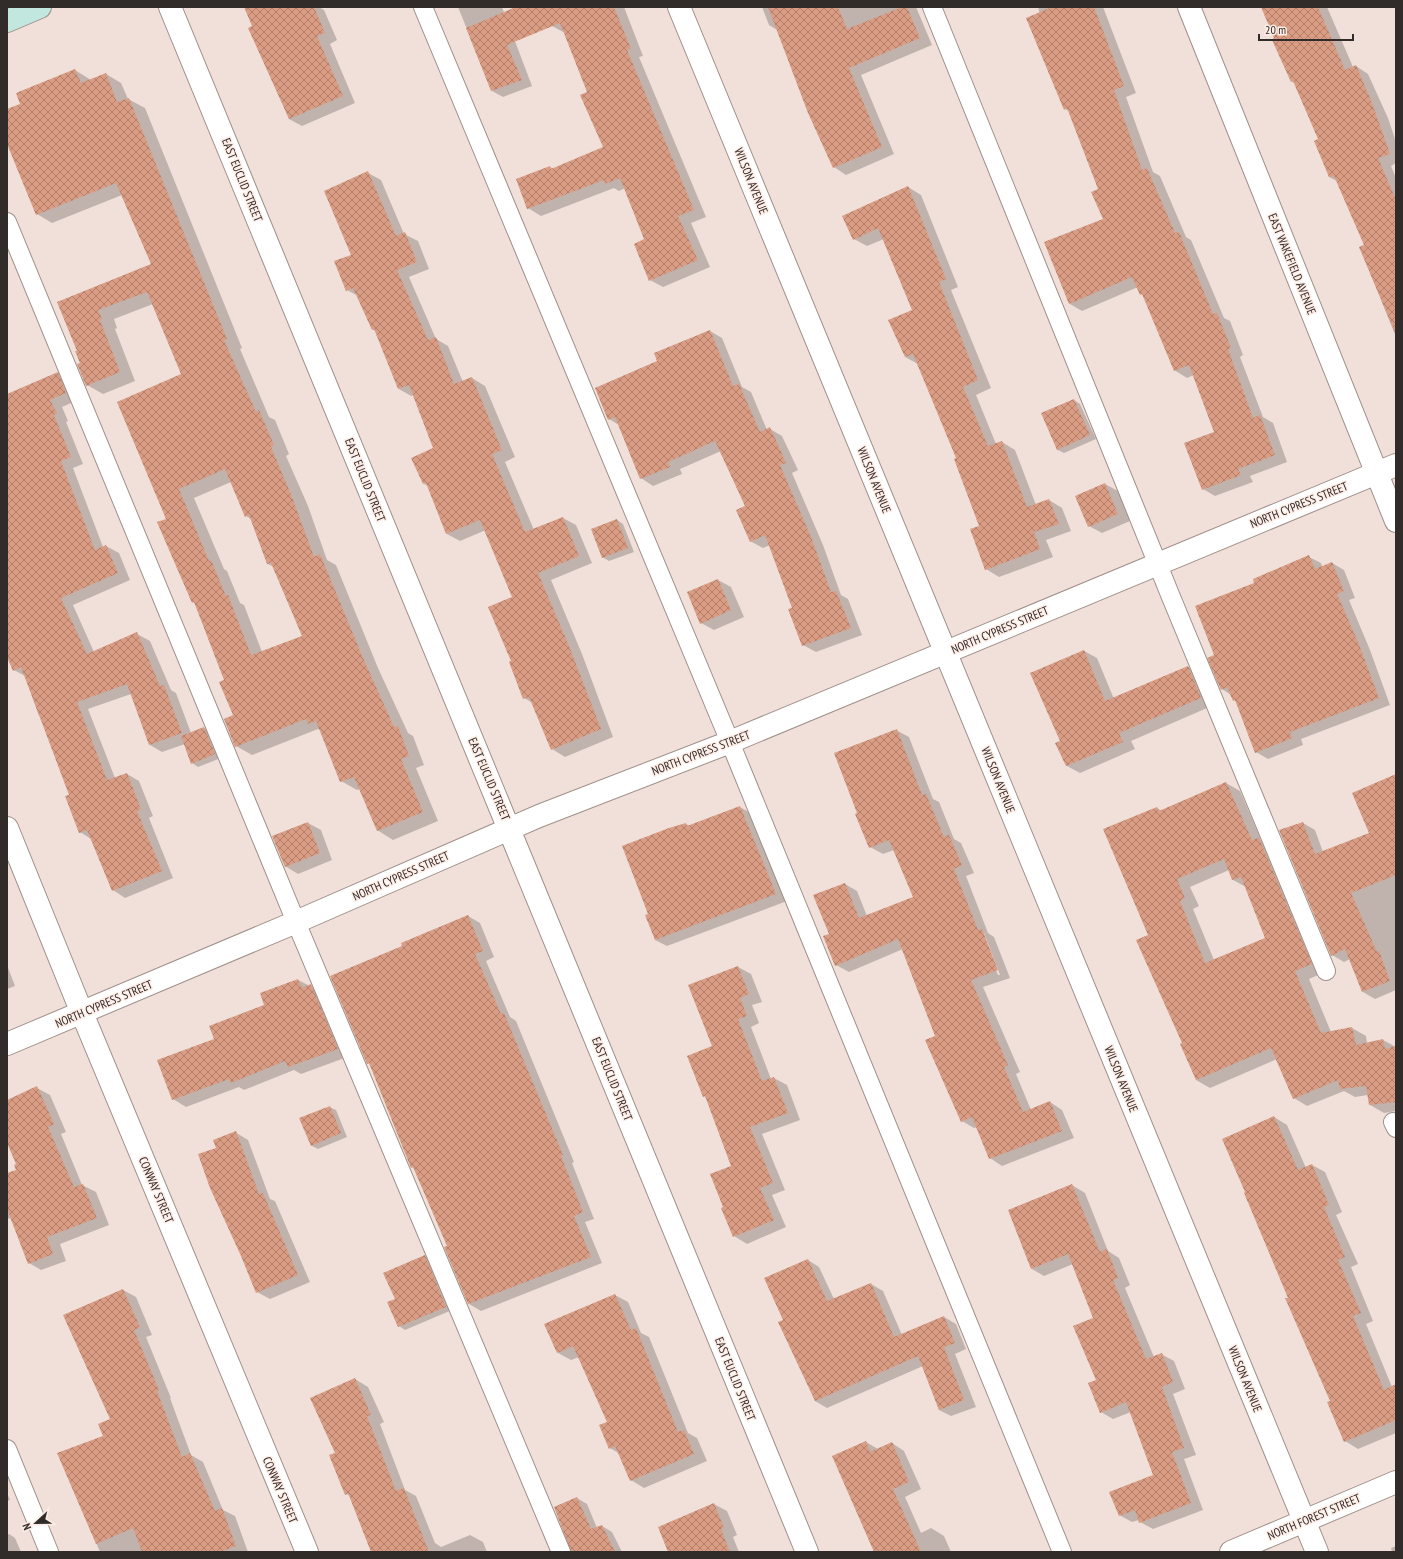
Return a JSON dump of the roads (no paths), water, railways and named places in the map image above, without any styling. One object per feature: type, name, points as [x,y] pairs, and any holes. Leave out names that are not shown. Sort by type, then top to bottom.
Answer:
[{"type":"street","points":[[7,21],[40,7]]},
{"type":"street","name":"EAST EUCLID STREET","points":[[170,7],[807,1552]]},
{"type":"street","name":"WILSON AVENUE","points":[[679,7],[1317,1552]]},
{"type":"street","name":"EAST WAKEFIELD AVENUE","points":[[1189,7],[1386,469],[1396,521]]},
{"type":"street","name":"NORTH CYPRESS STREET","points":[[7,1044],[82,1014],[509,829],[730,742],[1386,469]]},
{"type":"street","name":"CONWAY STREET","points":[[7,828],[82,1014],[306,1552]]},
{"type":"street","name":"NORTH FOREST STREET","points":[[1231,1552],[1396,1482]]},
{"type":"lane","points":[[423,7],[730,742],[1062,1552]]},
{"type":"lane","points":[[932,7],[1326,971]]},
{"type":"lane","points":[[7,222],[296,922],[561,1552]]},
{"type":"lane","points":[[7,1449],[49,1552]]}]
